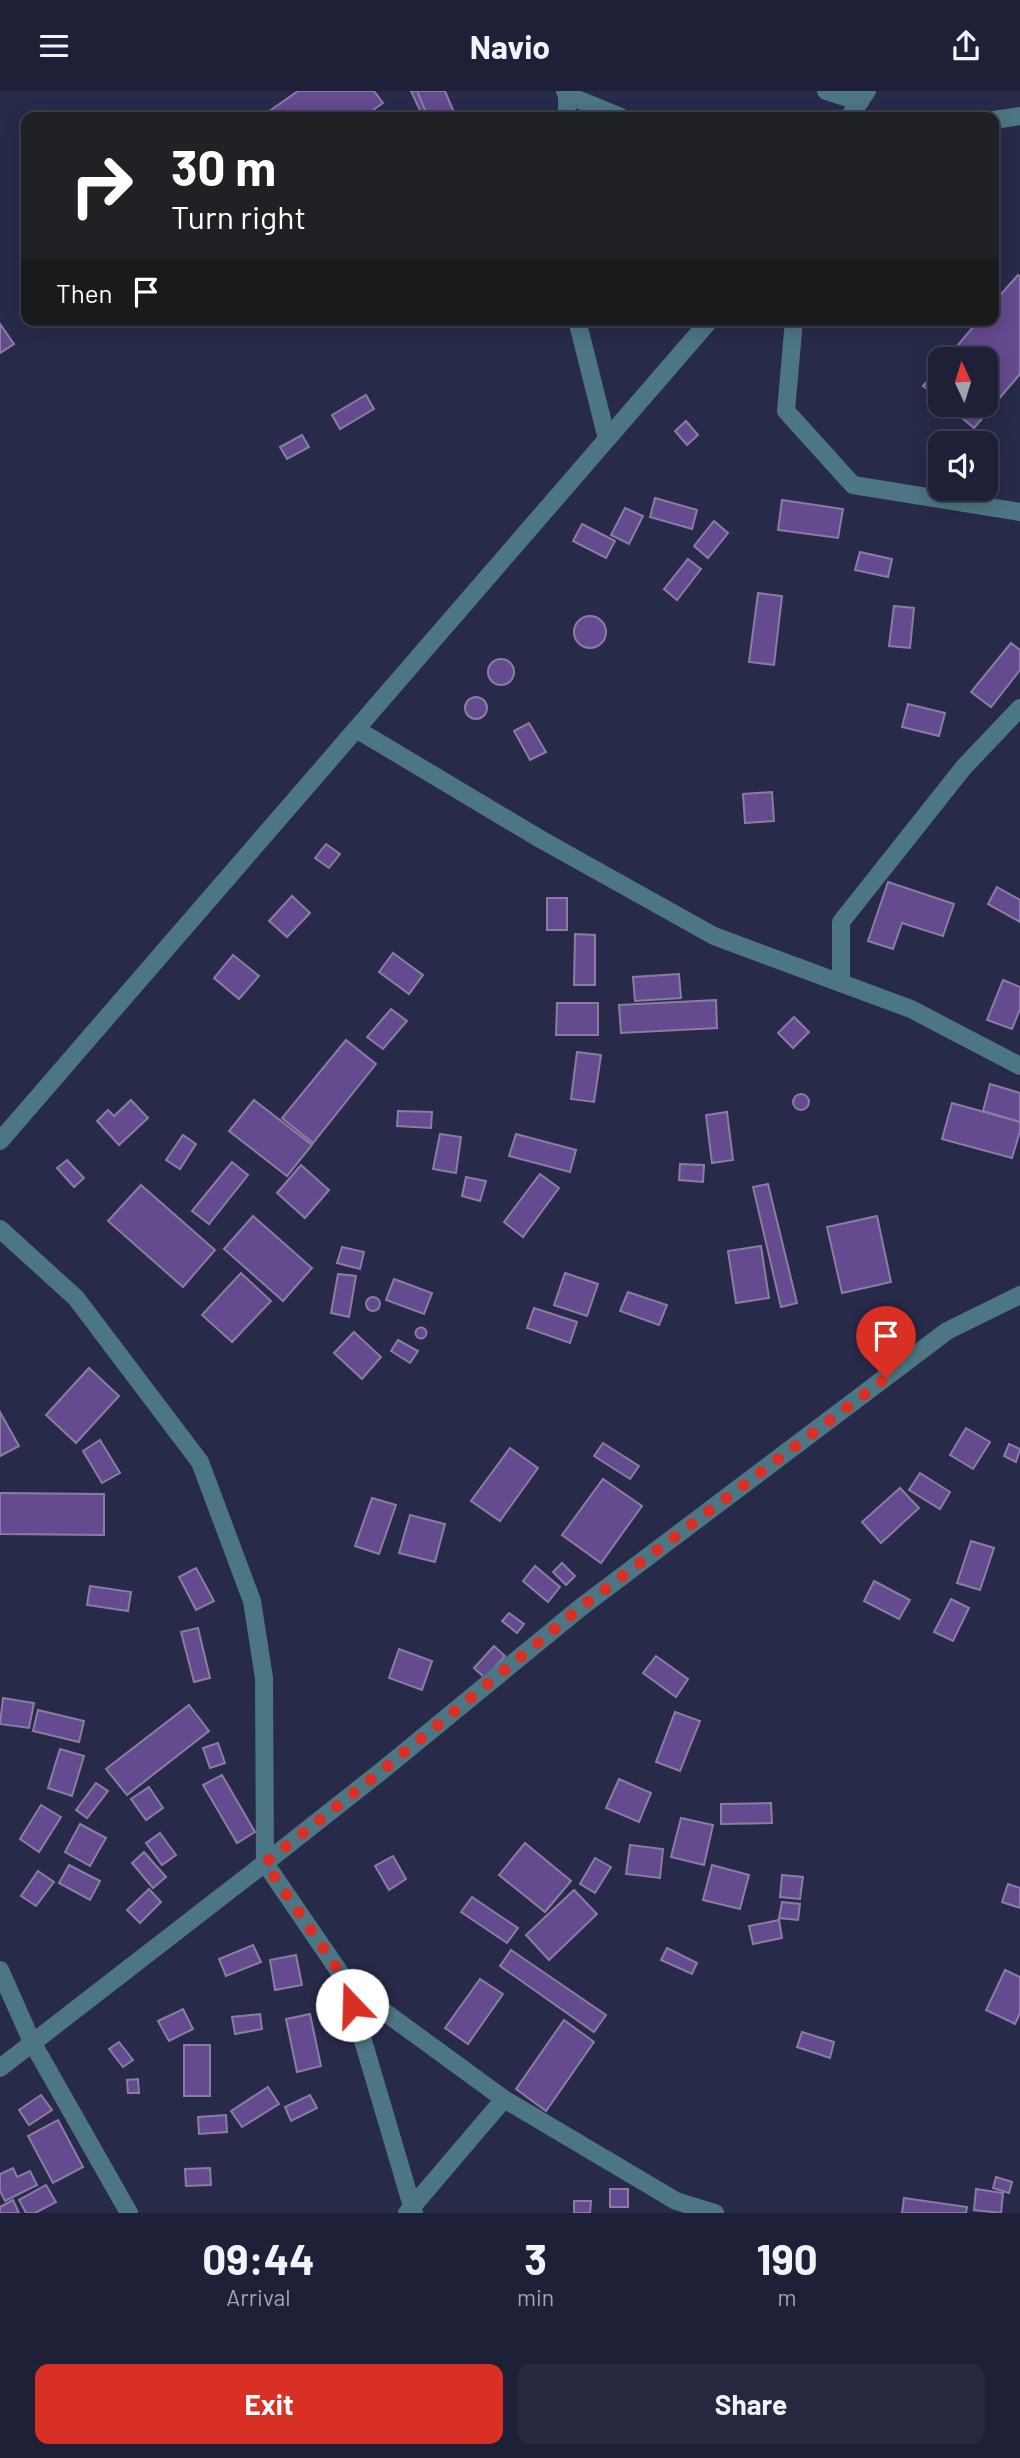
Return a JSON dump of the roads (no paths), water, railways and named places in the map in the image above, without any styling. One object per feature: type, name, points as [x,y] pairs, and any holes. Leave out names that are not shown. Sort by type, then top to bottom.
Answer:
[{"type":"street","points":[[826,91],[864,96],[853,112]]},
{"type":"street","points":[[567,112],[566,93],[610,112]]},
{"type":"street","points":[[999,119],[1020,116]]},
{"type":"street","points":[[579,326],[607,439]]},
{"type":"street","points":[[0,1141],[705,326]]},
{"type":"street","points":[[793,326],[786,411],[853,485],[1020,512]]},
{"type":"street","points":[[841,983],[841,922],[964,767],[1020,708]]},
{"type":"street","points":[[356,729],[542,840],[714,936],[911,1009],[1020,1066]]},
{"type":"street","points":[[0,1229],[76,1298],[200,1462],[252,1601],[264,1678],[265,1863],[345,1980],[360,1994],[504,2099],[676,2201],[715,2213]]},
{"type":"street","points":[[0,2068],[384,1769],[580,1608],[947,1331],[1020,1295]]},
{"type":"street","points":[[0,1970],[32,2042],[129,2213]]},
{"type":"street","points":[[345,1980],[411,2211]]},
{"type":"street","points":[[411,2211],[504,2099]]}]
